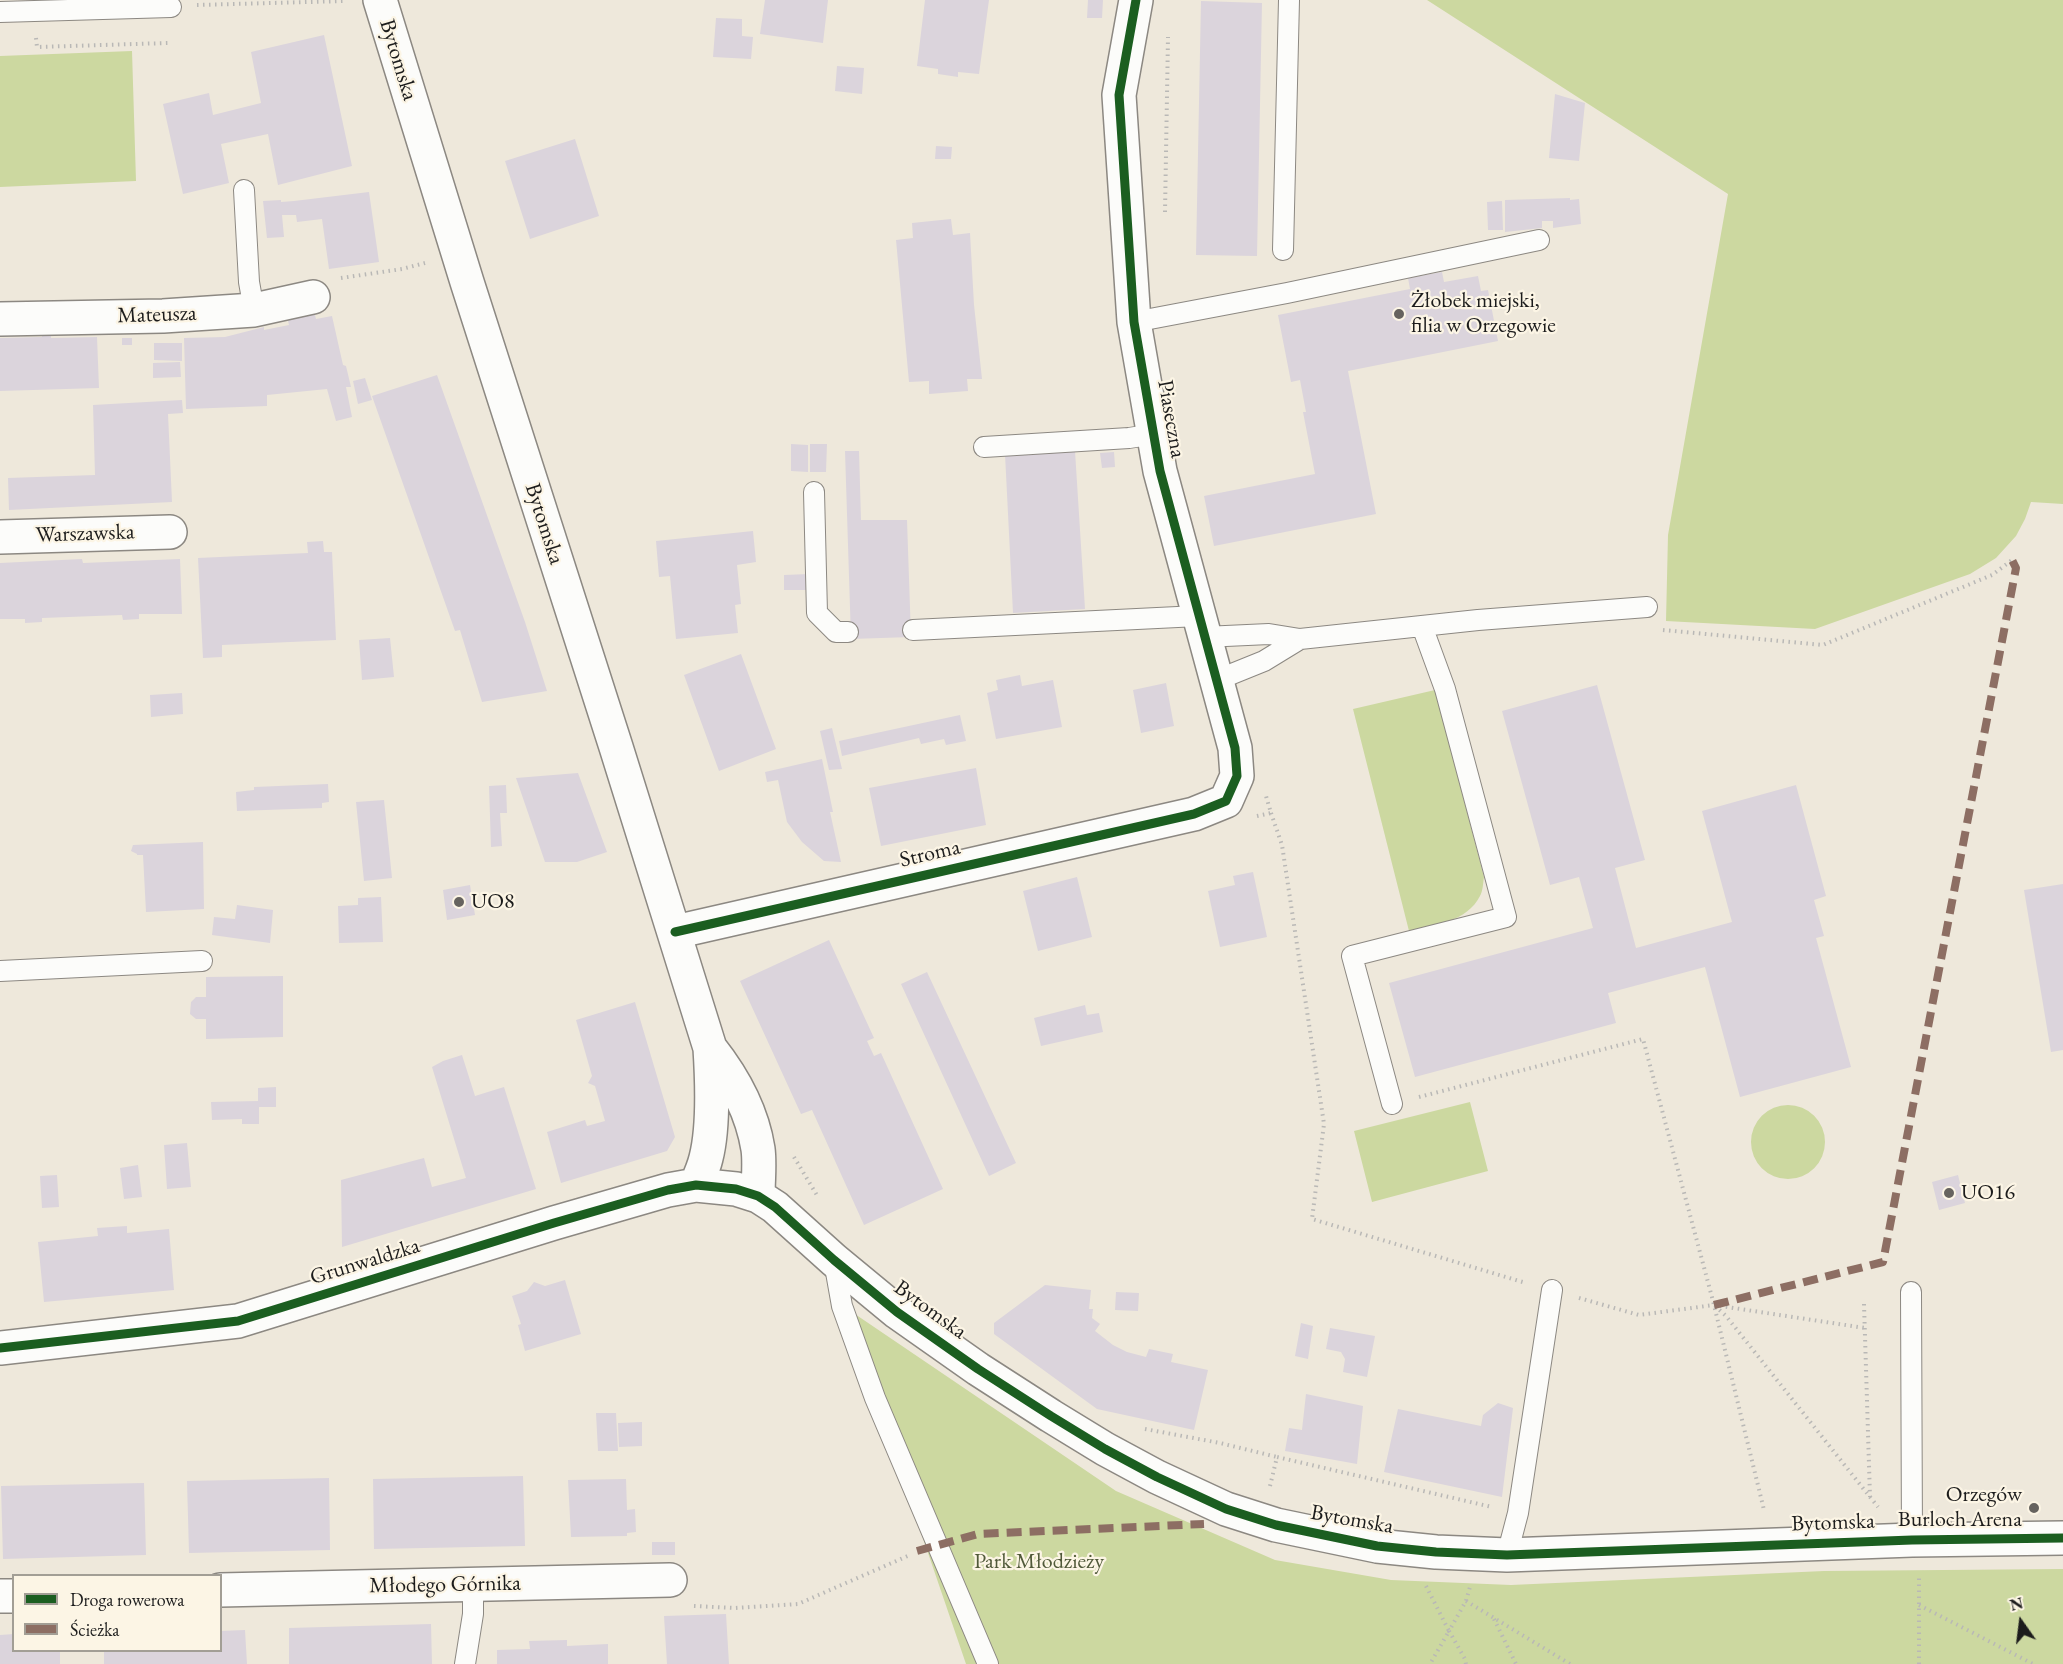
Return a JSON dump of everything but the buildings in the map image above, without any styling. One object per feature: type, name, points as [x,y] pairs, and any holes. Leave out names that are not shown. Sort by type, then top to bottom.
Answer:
[{"type":"street","name":"Bytomska","points":[[380,0],[710,1048],[712,1082],[709,1143],[696,1185]]},
{"type":"street","name":"Piaseczna","points":[[1136,0],[1119,95],[1134,322],[1160,471],[1236,748],[1237,776],[1226,801],[1194,814]]},
{"type":"street","name":"Mateusza","points":[[0,320],[163,316],[254,310],[313,297]]},
{"type":"street","name":"Warszawska","points":[[0,537],[170,532]]},
{"type":"street","name":"Stroma","points":[[675,932],[1194,814]]},
{"type":"street","name":"Bytomska","points":[[710,1048],[728,1071],[752,1119],[759,1151],[747,1192],[775,1207],[897,1312],[978,1369],[1116,1455],[1226,1509],[1276,1525],[1377,1546],[1436,1552],[1507,1555],[1912,1540],[2063,1538]]},
{"type":"street","name":"Grunwaldzka","points":[[0,1348],[238,1321],[668,1190],[696,1185],[747,1192]]},
{"type":"street","name":"Młodego Górnika","points":[[222,1590],[670,1580]]},
{"type":"lane","points":[[1283,250],[1289,0]]},
{"type":"lane","points":[[0,12],[150,4],[171,7]]},
{"type":"lane","points":[[244,190],[249,282],[254,310]]},
{"type":"lane","points":[[1134,322],[1287,293],[1539,240]]},
{"type":"lane","points":[[984,447],[1129,438],[1155,434]]},
{"type":"lane","points":[[814,492],[817,613],[836,632],[848,632]]},
{"type":"lane","points":[[913,630],[1201,626],[1300,639],[1422,626],[1647,608]]},
{"type":"lane","points":[[1392,1104],[1352,956],[1506,917],[1445,689],[1422,626]]},
{"type":"lane","points":[[1217,680],[1264,661],[1300,639]]},
{"type":"lane","points":[[0,971],[202,962]]},
{"type":"lane","points":[[834,1260],[843,1306],[875,1398],[987,1664]]},
{"type":"lane","points":[[1507,1555],[1518,1513],[1552,1290]]},
{"type":"lane","points":[[1911,1292],[1912,1540]]},
{"type":"lane","points":[[465,1664],[473,1614],[473,1585]]},
{"type":"path","points":[[207,5],[346,1]]},
{"type":"path","points":[[35,11],[37,47],[168,43]]},
{"type":"path","points":[[1165,223],[1168,35]]},
{"type":"path","points":[[341,278],[432,261]]},
{"type":"path","points":[[1661,630],[1823,645],[1992,575],[2012,560]]},
{"type":"path","points":[[1271,813],[1282,845],[1324,1124],[1312,1219],[1639,1314],[1714,1305],[1865,1328]]},
{"type":"path","points":[[1392,1104],[1643,1039],[1714,1305],[1764,1511]]},
{"type":"path","points":[[792,1153],[821,1201]]},
{"type":"path","points":[[1864,1304],[1870,1497]]},
{"type":"path","points":[[1714,1305],[1726,1316],[1880,1510]]},
{"type":"path","points":[[1142,1428],[1278,1457]]},
{"type":"path","points":[[735,1608],[798,1604],[917,1551]]},
{"type":"path","points":[[1919,1572],[1919,1664]]},
{"type":"path","points":[[1430,1664],[1466,1601],[1473,1578]]},
{"type":"path","points":[[1425,1584],[1466,1664]]},
{"type":"path","points":[[1466,1601],[1570,1664]]},
{"type":"path","points":[[1919,1605],[2033,1664]]},
{"type":"path","points":[[1493,1619],[1516,1664]]},
{"type":"green space","points":[[1427,0],[2063,0],[2063,504],[2031,502],[2016,536],[1996,558],[1970,574],[1815,629],[1666,621],[1668,535],[1728,194]]},
{"type":"green space","points":[[132,51],[136,181],[0,187],[0,56]]},
{"type":"green space","points":[[1435,690],[1484,877],[1481,894],[1467,912],[1449,921],[1409,931],[1353,709]]},
{"type":"green space","points":[[1470,1102],[1488,1171],[1372,1202],[1354,1131]]},
{"type":"green space","points":[[1781,1105],[1795,1105],[1809,1111],[1819,1121],[1825,1135],[1823,1156],[1809,1173],[1795,1179],[1781,1179],[1767,1173],[1757,1163],[1751,1149],[1751,1135],[1757,1121],[1767,1111]]},
{"type":"green space","name":"Park Młodzieży","points":[[849,1310],[1116,1491],[1275,1560],[1391,1580],[1511,1585],[1824,1571],[2063,1569],[2063,1664],[966,1664],[875,1398]]},
{"type":"marked path","points":[[1714,1305],[1883,1262],[2016,568],[2012,560]]},
{"type":"marked path","points":[[917,1551],[978,1534],[1204,1524]]},
{"type":"cycle path","points":[[675,932],[1194,814],[1226,801],[1237,776],[1235,748],[1160,471],[1134,322],[1119,95],[1136,0]]},
{"type":"cycle path","points":[[0,1348],[238,1321],[554,1223],[668,1190],[696,1185],[736,1189],[758,1196],[775,1207],[897,1312],[978,1369],[1051,1416],[1157,1477],[1226,1509],[1276,1525],[1377,1546],[1436,1552],[1507,1555],[1912,1540],[2063,1538]]},
{"type":"place","name":"Żłobek miejski, filia w Orzegowie","points":[[1399,314]]},
{"type":"place","name":"UO8","points":[[459,902]]},
{"type":"place","name":"UO16","points":[[1949,1193]]},
{"type":"place","name":"Orzegów Burloch Arena","points":[[2034,1508]]}]
